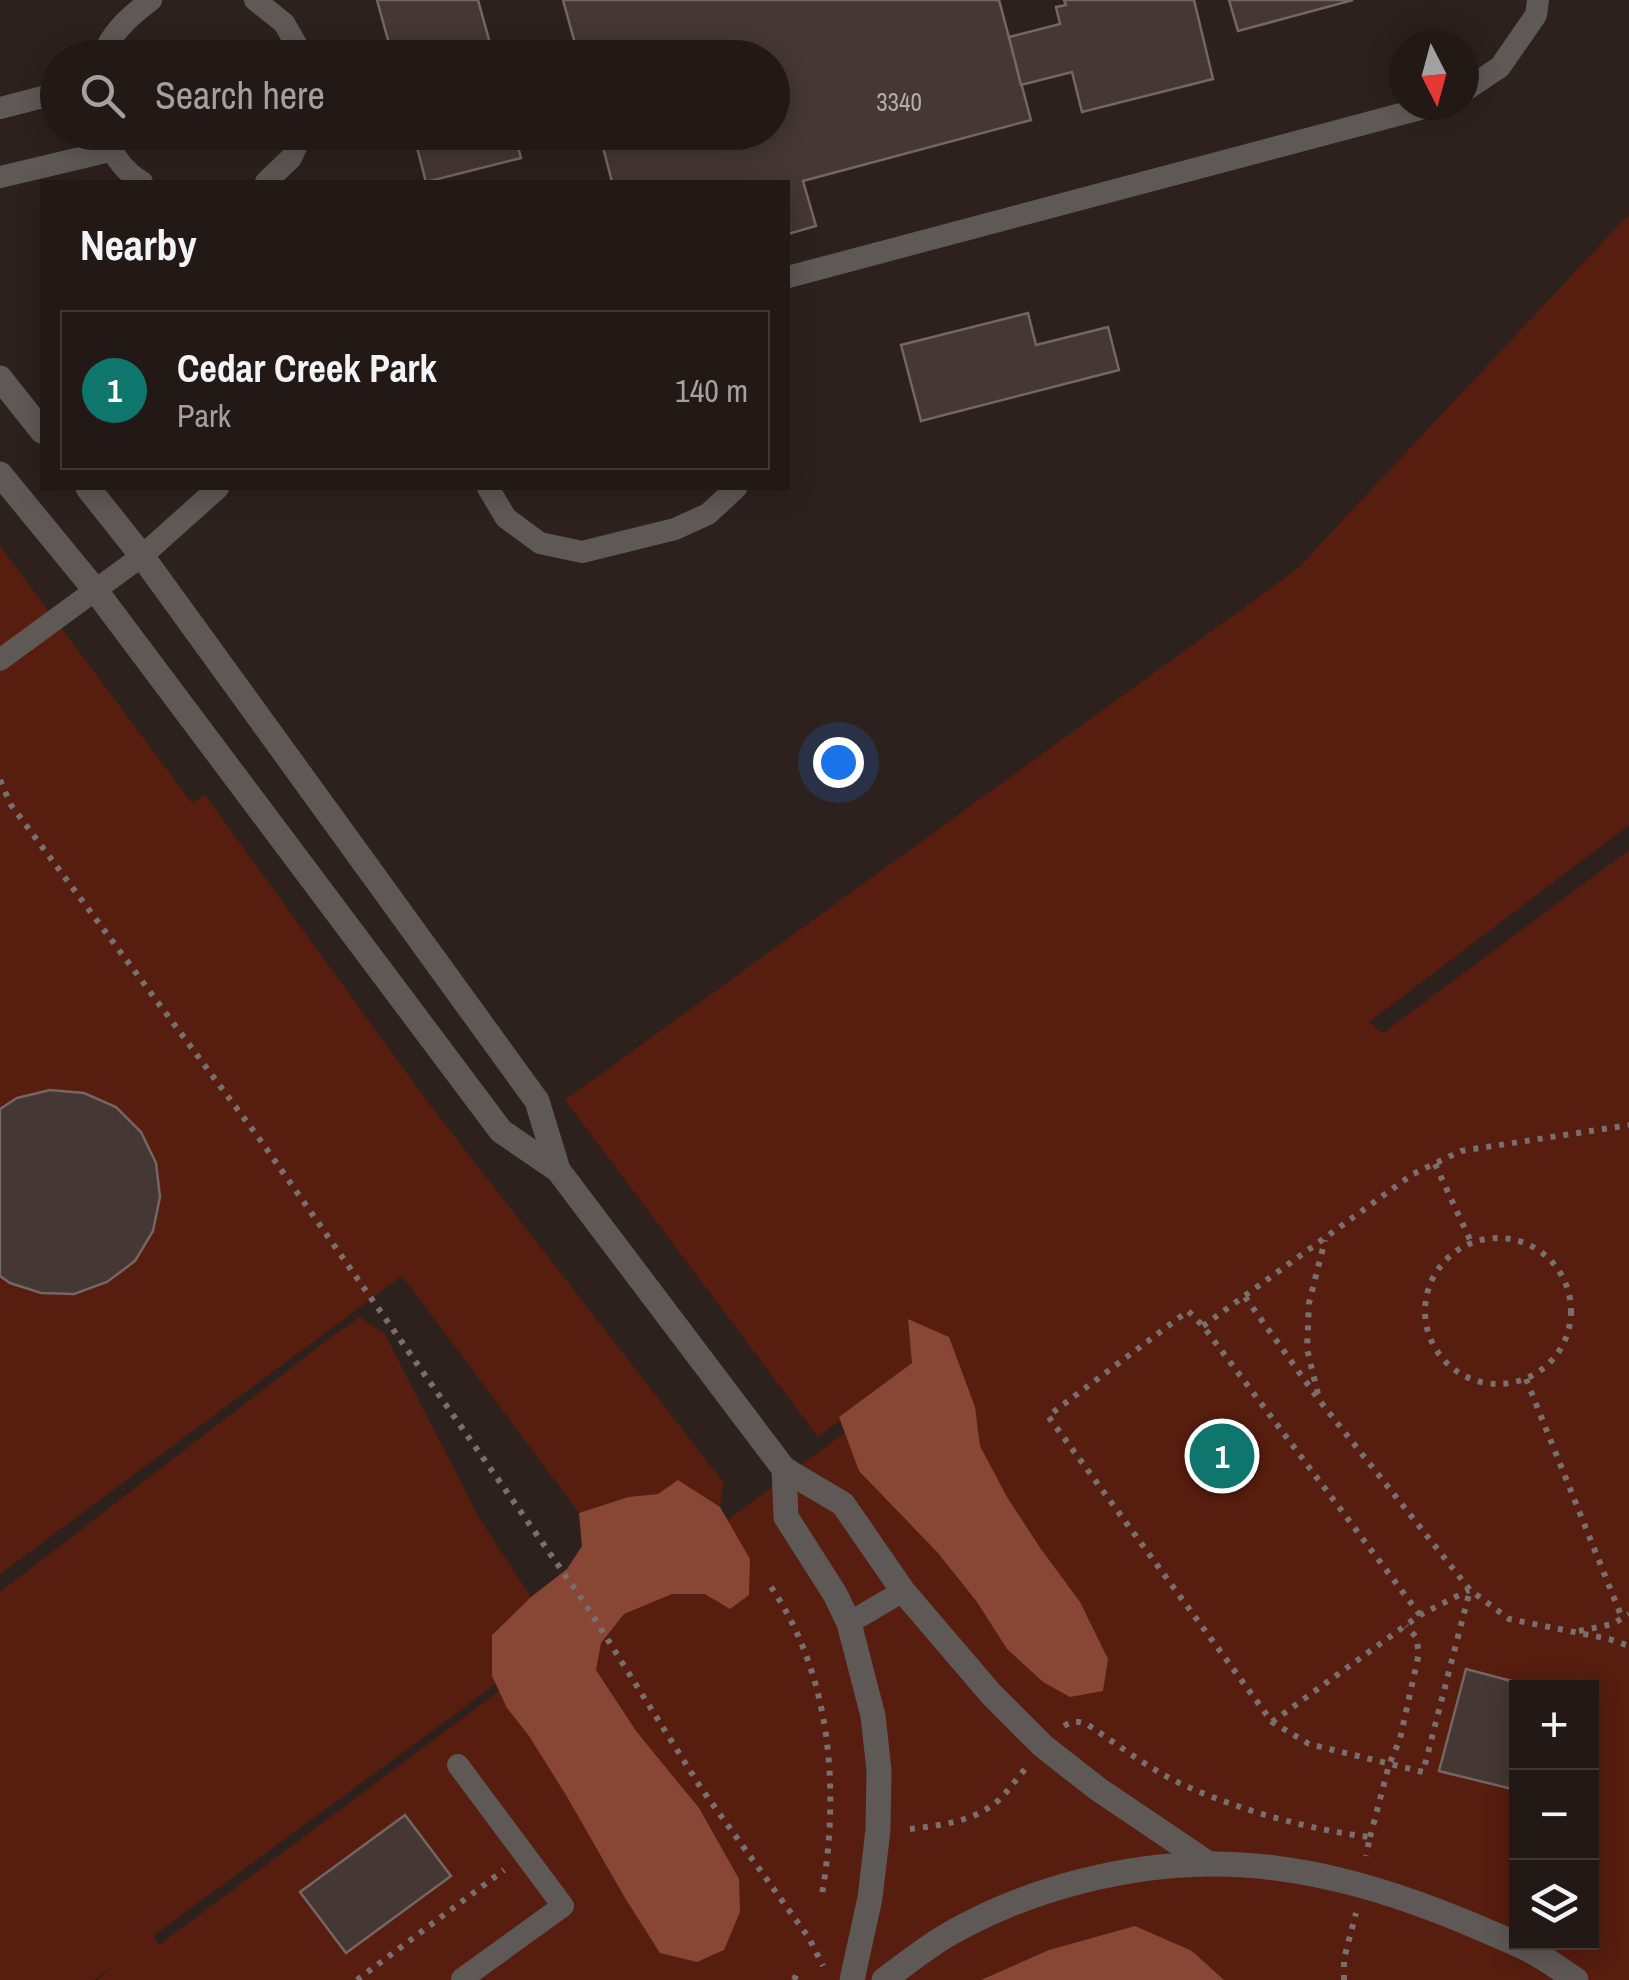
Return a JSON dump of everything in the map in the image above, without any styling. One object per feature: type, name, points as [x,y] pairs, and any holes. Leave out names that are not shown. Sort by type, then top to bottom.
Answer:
[{"type":"street","points":[[0,378],[40,428]]},
{"type":"street","points":[[0,474],[96,591],[501,1131],[558,1170],[784,1469],[843,1504],[902,1591],[991,1694],[1044,1746],[1098,1790],[1209,1864]]},
{"type":"street","points":[[90,490],[142,556],[537,1101],[558,1170]]},
{"type":"street","points":[[784,1469],[786,1517],[849,1623],[873,1716],[880,1770],[878,1830],[852,1980]]},
{"type":"street","points":[[884,1980],[958,1929],[1004,1906],[1136,1870],[1209,1864],[1289,1870],[1361,1884],[1439,1910],[1532,1951],[1576,1980]]},
{"type":"lane","points":[[111,40],[124,21],[151,0]]},
{"type":"lane","points":[[255,0],[284,23],[294,40]]},
{"type":"lane","points":[[1479,81],[1500,68],[1536,15],[1538,0]]},
{"type":"lane","points":[[0,108],[40,98]]},
{"type":"lane","points":[[790,276],[1389,117]]},
{"type":"lane","points":[[0,177],[82,150]]},
{"type":"lane","points":[[112,150],[138,180]]},
{"type":"lane","points":[[268,180],[295,150]]},
{"type":"lane","points":[[0,660],[142,556],[216,490]]},
{"type":"lane","points":[[489,490],[506,518],[540,543],[582,552],[675,529],[708,514],[734,490]]},
{"type":"lane","points":[[849,1623],[902,1591]]},
{"type":"lane","points":[[458,1766],[563,1906],[459,1979]]},
{"type":"lane","points":[[459,1979],[479,1980]]},
{"type":"path","points":[[0,780],[11,805],[261,1141],[584,1602],[701,1788],[809,1938],[830,1980]]},
{"type":"path","points":[[1204,1326],[1412,1174],[1461,1151],[1629,1125]]},
{"type":"path","points":[[1435,1164],[1471,1242]]},
{"type":"path","points":[[1320,1400],[1307,1349],[1309,1303],[1326,1237]]},
{"type":"path","points":[[1496,1237],[1522,1241],[1544,1253],[1562,1272],[1571,1296],[1572,1322],[1563,1346],[1548,1366],[1526,1379],[1503,1385],[1480,1383],[1458,1373],[1441,1358],[1429,1338],[1424,1315],[1426,1292],[1451,1254],[1471,1242],[1496,1237]]},
{"type":"path","points":[[1245,1297],[1320,1400],[1470,1590],[1508,1620],[1629,1646]]},
{"type":"path","points":[[1420,1615],[1204,1326],[1188,1311],[1048,1416],[1272,1722],[1309,1744],[1423,1772],[1470,1590]]},
{"type":"path","points":[[1526,1379],[1626,1616],[1613,1624],[1574,1632]]},
{"type":"path","points":[[771,1587],[804,1646],[828,1744],[832,1782],[829,1857],[821,1900]]},
{"type":"path","points":[[1272,1722],[1420,1615],[1470,1590]]},
{"type":"path","points":[[1366,1856],[1420,1653],[1416,1638],[1406,1626]]},
{"type":"path","points":[[1054,1732],[1078,1721],[1187,1786],[1259,1812],[1370,1837]]},
{"type":"path","points":[[898,1831],[954,1823],[976,1815],[999,1800],[1029,1764]]},
{"type":"path","points":[[358,1980],[525,1855]]},
{"type":"path","points":[[1344,1980],[1344,1960],[1356,1912]]},
{"type":"shaded area","points":[[1629,214],[1629,825],[1369,1022],[1383,1033],[1629,850],[1629,1980],[97,1980],[117,1963],[94,1980],[0,1980],[0,1592],[360,1317],[385,1334],[478,1516],[531,1597],[492,1635],[492,1676],[496,1684],[153,1936],[159,1945],[954,1351],[949,1339],[818,1437],[565,1100],[1297,569]]},
{"type":"shaded area","points":[[0,546],[192,803],[205,795],[427,1101],[724,1483],[720,1507],[678,1481],[658,1494],[628,1497],[579,1513],[402,1276],[0,1574]]},
{"type":"shaded area","points":[[908,1319],[949,1337],[975,1407],[980,1446],[1007,1497],[1080,1602],[1108,1659],[1103,1691],[1070,1697],[1043,1682],[1007,1649],[977,1602],[938,1553],[859,1471],[839,1417],[912,1363]]},
{"type":"shaded area","points":[[678,1480],[720,1507],[750,1559],[749,1595],[730,1609],[705,1594],[672,1594],[624,1614],[601,1643],[596,1670],[636,1731],[699,1808],[739,1879],[740,1912],[724,1950],[697,1962],[660,1953],[566,1795],[507,1708],[492,1676],[492,1635],[567,1569],[582,1546],[579,1513],[628,1497],[658,1494]]},
{"type":"shaded area","points":[[1135,1926],[1192,1951],[1224,1980],[981,1980],[1049,1950]]},
{"type":"building","points":[[377,0],[478,0],[489,40],[388,40]]},
{"type":"building","points":[[563,0],[999,0],[1031,120],[803,181],[816,226],[790,233],[790,180],[611,180],[604,150],[790,150],[790,40],[574,40]]},
{"type":"building","points":[[1064,0],[1194,0],[1213,79],[1082,112],[1072,72],[1021,85],[1009,37],[1060,24],[1056,7],[1066,5]]},
{"type":"building","points":[[1229,0],[1353,0],[1238,31]]},
{"type":"building","points":[[418,150],[519,150],[521,158],[425,180]]},
{"type":"building","points":[[1028,313],[1036,345],[1108,327],[1119,370],[921,421],[901,345]]},
{"type":"building","points":[[50,1090],[84,1093],[116,1107],[141,1132],[156,1163],[160,1197],[153,1231],[135,1261],[107,1282],[74,1294],[41,1293],[0,1276],[0,1109],[17,1098]]},
{"type":"building","points":[[1466,1669],[1509,1680],[1509,1788],[1439,1771]]},
{"type":"building","points":[[405,1815],[451,1876],[346,1953],[300,1892]]},
{"type":"place","name":"Cedar Creek Park","points":[[1222,1456]]}]
